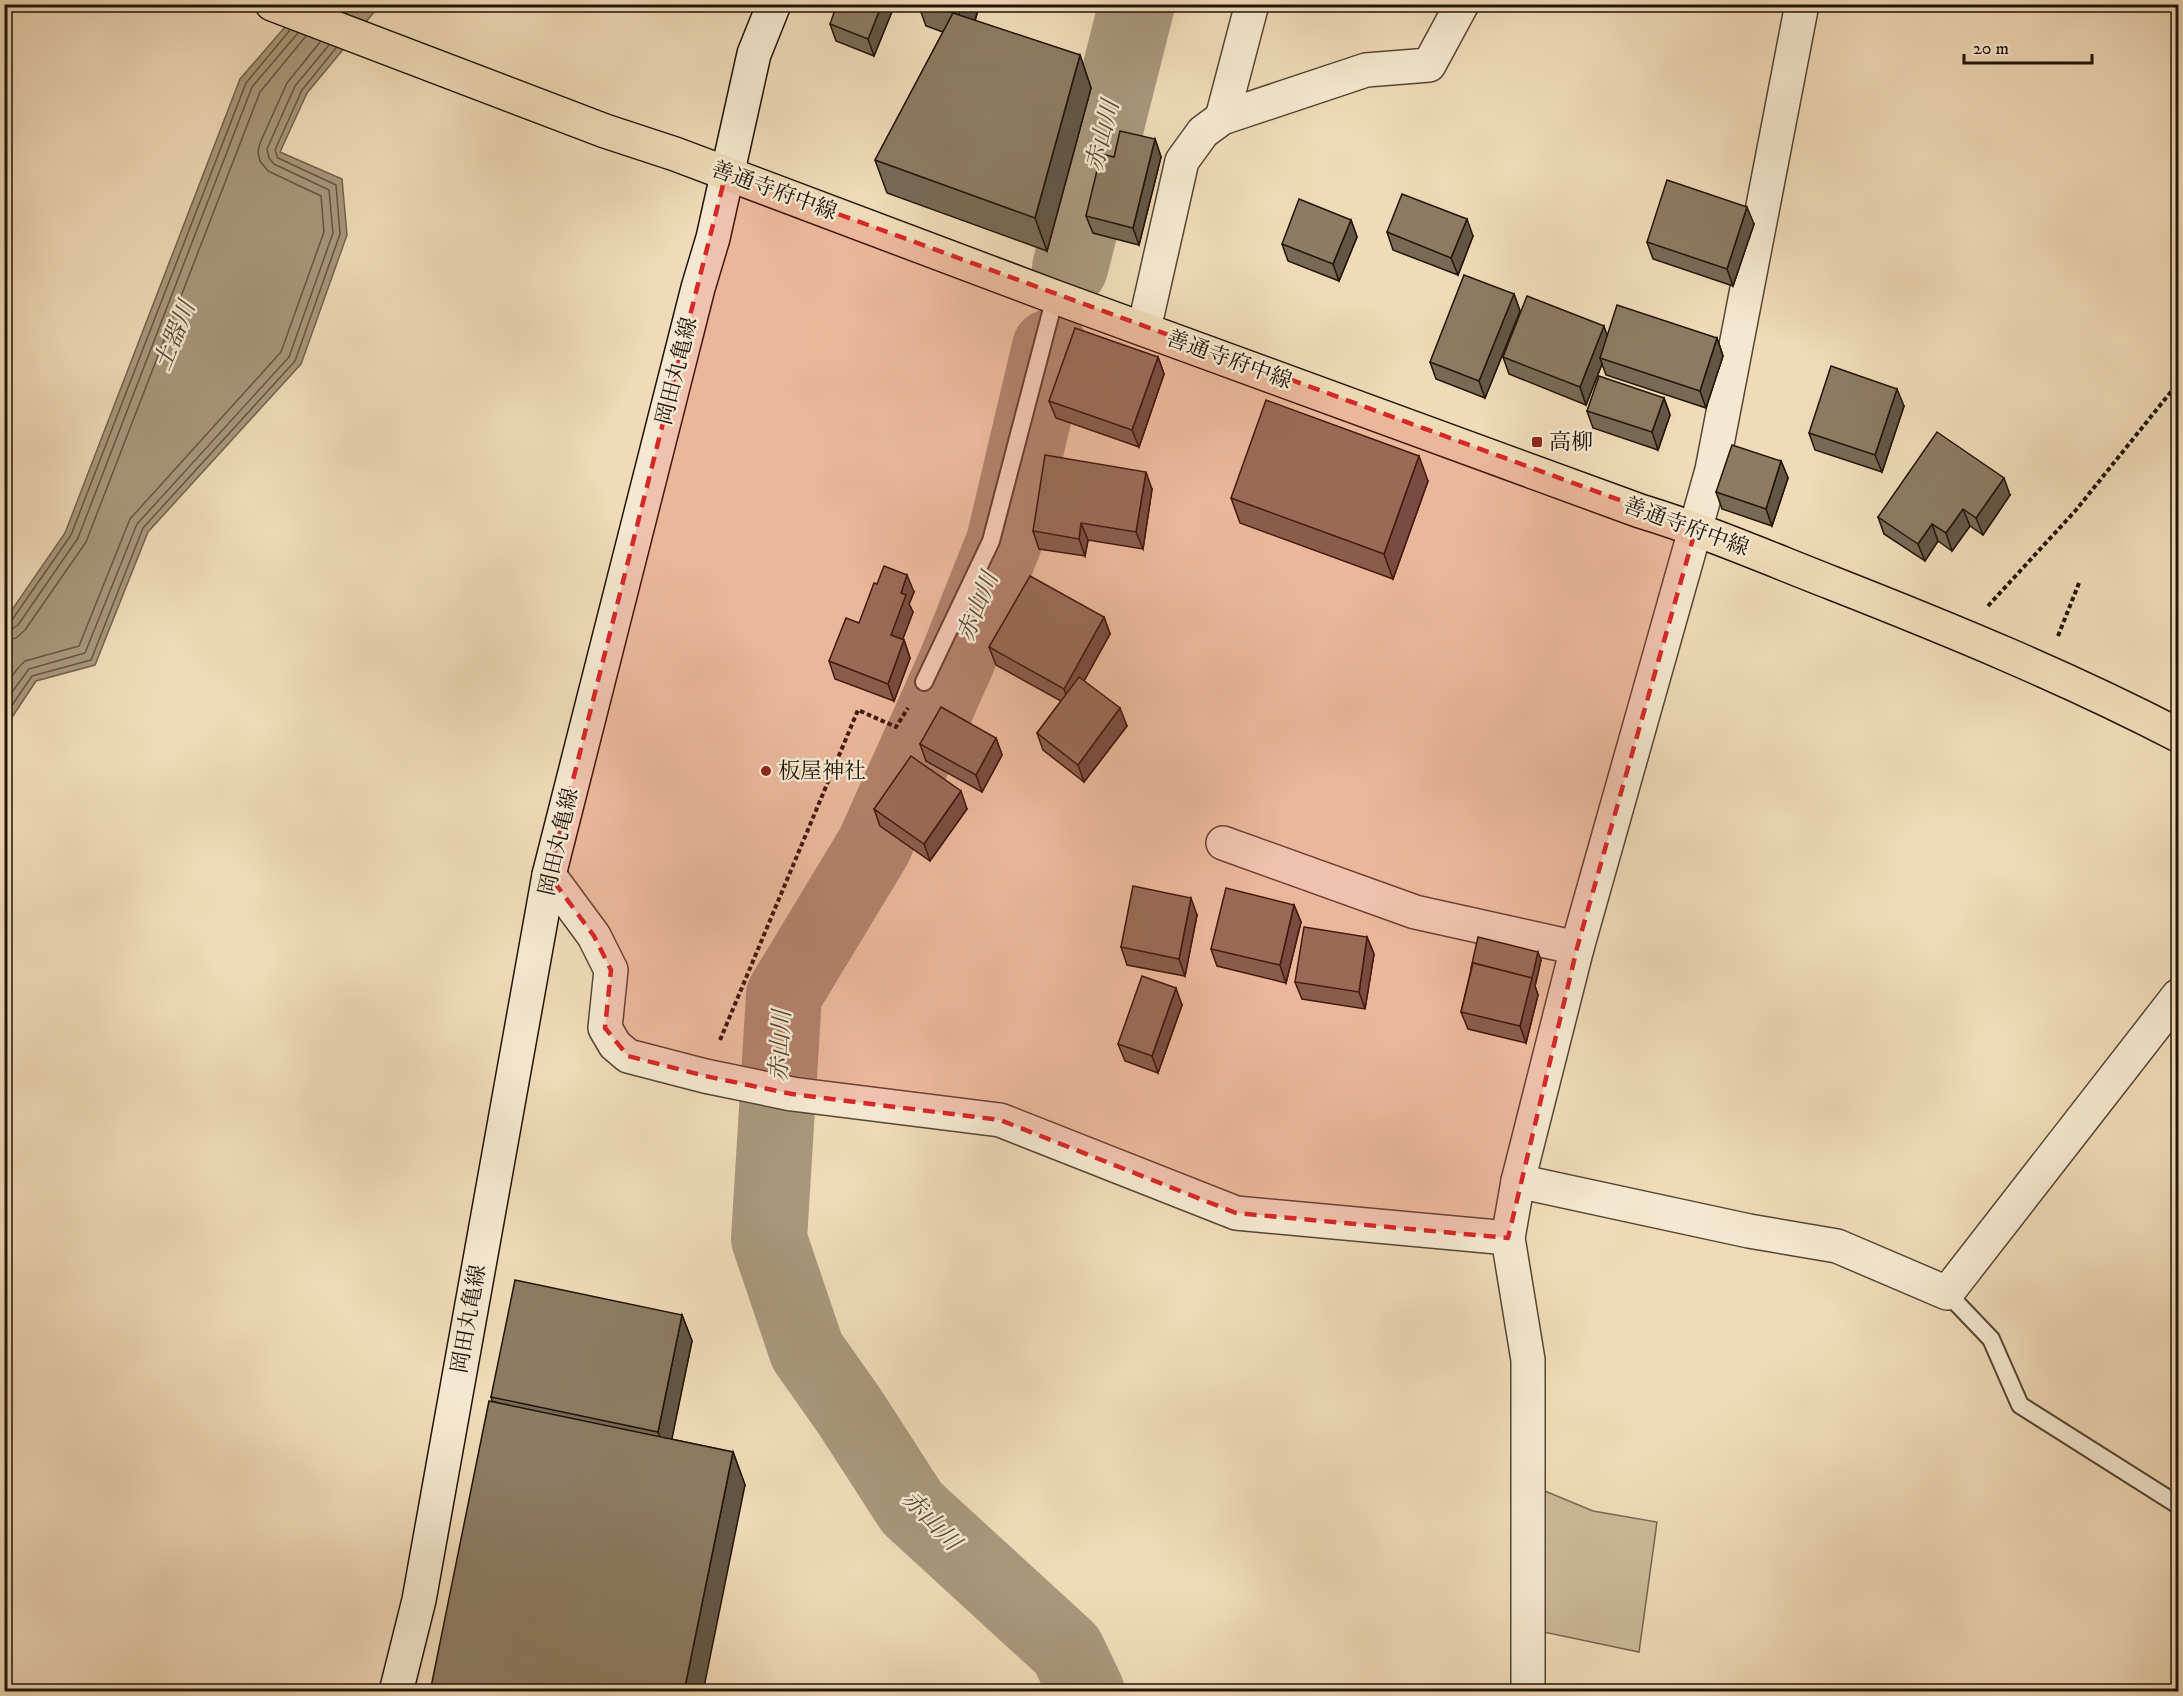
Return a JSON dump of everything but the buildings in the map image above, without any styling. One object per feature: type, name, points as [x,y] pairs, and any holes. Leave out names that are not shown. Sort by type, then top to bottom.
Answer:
[{"type":"main road","name":"善通寺府中線","points":[[272,4],[605,131],[726,173],[1055,297],[1631,508],[1696,528],[1960,634],[2133,711],[2178,735]]},
{"type":"street","name":"岡田丸亀線","points":[[396,1692],[419,1600],[549,875],[698,288],[713,238],[754,54],[774,4]]},
{"type":"street","points":[[1222,118],[1252,4]]},
{"type":"street","points":[[1144,329],[1182,161],[1203,132],[1222,118],[1366,70],[1429,65],[1462,4]]},
{"type":"street","points":[[1528,1692],[1528,1360],[1508,1238],[1518,1181],[1577,948],[1712,470],[1802,4]]},
{"type":"street","points":[[1223,843],[1414,912],[1577,948]]},
{"type":"street","points":[[549,875],[594,936],[610,970],[605,1028],[615,1045],[628,1056],[705,1076],[781,1091],[1000,1120],[1236,1213],[1508,1238]]},
{"type":"street","points":[[1518,1181],[1749,1231],[1837,1246],[1947,1293],[2178,996]]},
{"type":"lane","points":[[924,682],[991,541],[1055,297]]},
{"type":"lane","points":[[1947,1293],[1991,1339],[2020,1405],[2178,1505]]},
{"type":"path","points":[[1960,634],[2076,510],[2178,383]]},
{"type":"path","points":[[2045,672],[2079,583]]},
{"type":"path","points":[[705,1076],[858,710],[896,727],[924,682]]},
{"type":"highlighted area","points":[[726,173],[1696,528],[1577,948],[1508,1238],[1236,1213],[1000,1120],[792,1094],[705,1076],[628,1056],[605,1028],[611,970],[594,936],[549,875]]},
{"type":"shaded area","points":[[1540,1489],[1593,1511],[1657,1522],[1639,1652],[1534,1630]]},
{"type":"water","name":"土器川","points":[[304,5],[380,5],[307,93],[280,152],[342,179],[347,235],[301,364],[148,532],[95,665],[36,681],[5,728],[5,620],[65,533],[240,79]]},
{"type":"waterway","name":"赤山川","points":[[1070,268],[1137,4]]},
{"type":"waterway","name":"赤山川","points":[[1050,347],[1004,542],[956,663],[874,846],[784,995],[769,1239],[807,1351],[850,1412],[912,1508],[1067,1650],[1087,1692]]},
{"type":"place","name":"高柳","points":[[1537,442]]},
{"type":"place","name":"板屋神社","points":[[766,771]]}]
